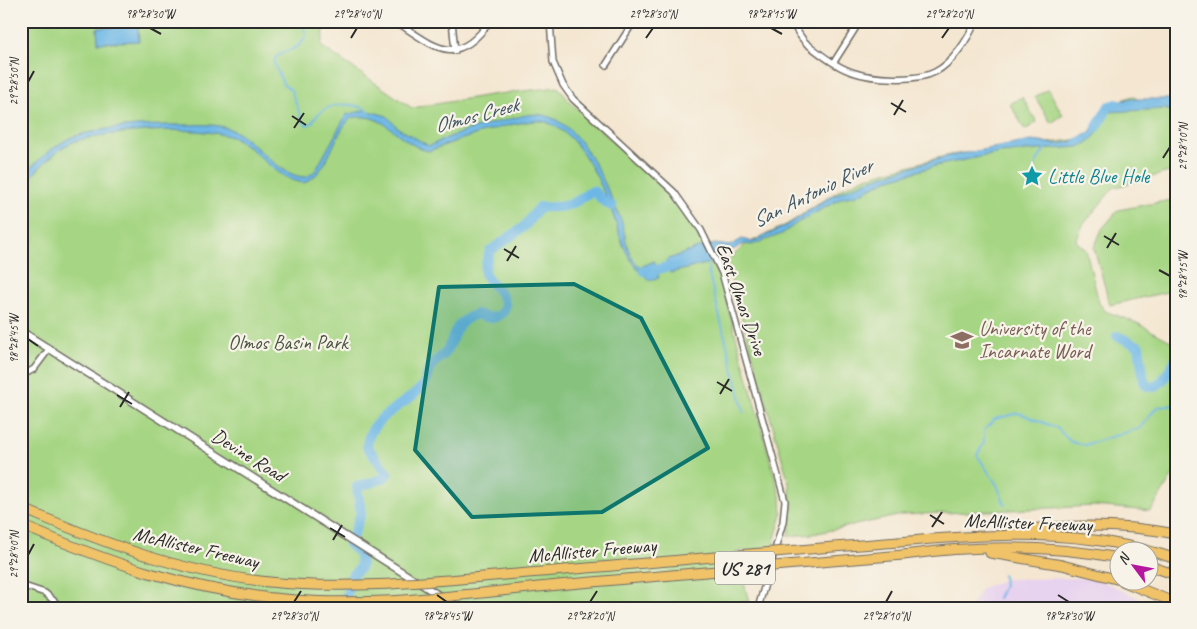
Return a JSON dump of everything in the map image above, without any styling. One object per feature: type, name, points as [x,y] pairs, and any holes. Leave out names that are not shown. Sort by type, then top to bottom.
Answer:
[{"type":"highway","name":"McAllister Freeway","points":[[21,508],[94,539],[180,566],[214,574],[269,582],[330,585],[394,584],[713,556],[996,535],[1074,538],[1136,547],[1176,559]]},
{"type":"highway","name":"McAllister Freeway","points":[[21,525],[87,553],[142,572],[193,585],[240,594],[319,602],[410,599],[960,549],[1057,550],[1110,557]]},
{"type":"highway","points":[[946,538],[1064,525],[1144,528],[1176,534]]},
{"type":"highway","points":[[960,549],[1062,565],[1110,577]]},
{"type":"highway","points":[[1160,569],[1176,575]]},
{"type":"highway","points":[[1149,592],[1176,603]]},
{"type":"street","points":[[395,21],[439,48],[454,51],[468,44],[490,21]]},
{"type":"street","points":[[452,21],[454,51]]},
{"type":"street","name":"East Olmos Drive","points":[[550,21],[553,62],[568,92],[674,192],[695,220],[722,273],[784,501],[783,522],[758,608]]},
{"type":"street","points":[[606,65],[634,21]]},
{"type":"street","points":[[790,21],[805,42],[852,72],[865,76],[907,78],[925,76],[936,72],[953,56],[976,21]]},
{"type":"street","points":[[834,62],[860,21]]},
{"type":"street","name":"Devine Road","points":[[21,331],[459,608]]},
{"type":"street","points":[[21,376],[34,369],[49,349]]},
{"type":"street","points":[[21,585],[45,593],[62,608]]},
{"type":"highlighted area","points":[[574,284],[641,318],[708,448],[602,512],[472,517],[415,450],[439,287]]},
{"type":"shaded area","points":[[1095,578],[1110,585],[1110,592],[1125,592],[1160,608],[969,608],[982,588],[1006,579]]},
{"type":"green space","name":"Olmos Basin Park","points":[[21,21],[326,21],[321,46],[412,108],[490,95],[558,87],[571,103],[671,195],[700,235],[720,278],[781,499],[782,514],[772,549],[736,552],[749,602],[677,603],[673,608],[21,608]]},
{"type":"green space","points":[[1048,89],[1063,115],[1051,123],[1035,97]]},
{"type":"green space","name":"University of the Incarnate Word","points":[[1133,96],[1138,100],[1176,99],[1176,170],[1113,188],[1083,225],[1076,241],[1086,250],[1099,303],[1105,311],[1137,323],[1176,344],[1176,470],[1151,511],[1094,506],[902,515],[813,534],[788,536],[792,511],[789,483],[726,262],[746,244],[786,225],[843,188],[866,177],[949,155],[1081,139],[1095,132],[1103,124],[1116,102]]},
{"type":"green space","points":[[1022,97],[1037,122],[1025,130],[1010,104]]},
{"type":"green space","points":[[1171,200],[1176,218],[1176,290],[1110,305],[1094,248],[1102,229],[1118,210]]},
{"type":"water","points":[[138,26],[139,41],[98,43],[97,28]]},
{"type":"water","points":[[1132,99],[1176,99],[1176,112],[1164,109],[1108,112],[1108,102]]},
{"type":"water","points":[[365,110],[387,116],[398,128],[429,146],[471,129],[520,116],[538,114],[557,120],[580,142],[599,172],[622,222],[632,257],[641,267],[654,261],[659,278],[649,280],[634,264],[625,249],[612,212],[595,173],[587,160],[569,137],[558,128],[546,122],[522,122],[470,136],[429,151],[418,148],[383,123],[374,119],[363,117],[351,118],[339,134],[320,170],[313,178],[304,183],[283,176],[241,142],[216,133],[176,130],[110,134],[76,141],[61,149],[38,169],[21,191],[21,178],[39,160],[61,143],[75,136],[101,130],[140,126],[206,125],[224,127],[249,141],[278,166],[297,176],[307,177],[316,170],[346,115]]},
{"type":"water","points":[[1103,111],[1102,123],[1097,133],[1079,147],[1000,153],[935,166],[887,180],[857,195],[842,198],[797,223],[782,234],[752,245],[743,244],[710,263],[670,273],[666,260],[715,244],[730,246],[742,239],[752,242],[786,226],[832,196],[869,180],[949,156],[1031,141],[1058,144],[1073,141],[1090,132]]},
{"type":"waterway","points":[[302,21],[306,36],[303,41],[295,48],[275,58],[274,63],[283,84],[291,90],[302,120],[306,125],[312,123],[323,111],[338,105],[355,106],[370,112]]},
{"type":"waterway","name":"San Antonio River","points":[[1097,127],[1109,106],[1117,104]]},
{"type":"waterway","points":[[1032,176],[1037,161],[1045,149]]},
{"type":"waterway","name":"San Antonio River","points":[[353,536],[361,513],[357,487],[382,479],[388,474],[367,447],[369,436],[374,427],[389,412],[423,386],[432,365],[446,352],[456,330],[462,322],[476,314],[490,318],[496,317],[505,308],[502,296],[485,274],[490,251],[525,226],[539,207],[566,206],[593,191],[612,206]]},
{"type":"waterway","points":[[709,261],[708,271],[744,412]]},
{"type":"waterway","name":"San Antonio River","points":[[644,271],[648,272],[681,263]]},
{"type":"waterway","points":[[1117,336],[1139,346],[1144,382],[1147,386],[1155,387],[1163,380],[1176,360]]},
{"type":"waterway","points":[[1005,505],[997,485],[977,455],[984,443],[984,430],[995,419],[1019,413],[1057,428],[1071,442],[1085,445],[1140,428],[1157,407],[1176,405]]},
{"type":"waterway","name":"San Antonio River","points":[[343,608],[352,575],[361,567],[360,554],[349,544]]},
{"type":"waterway","points":[[998,598],[1004,586],[1003,575]]},
{"type":"place","name":"Little Blue Hole","points":[[1032,176]]},
{"type":"place","name":"University of the Incarnate Word","points":[[962,340]]},
{"type":"water label","name":"Olmos Creek","points":[[476,115]]}]
